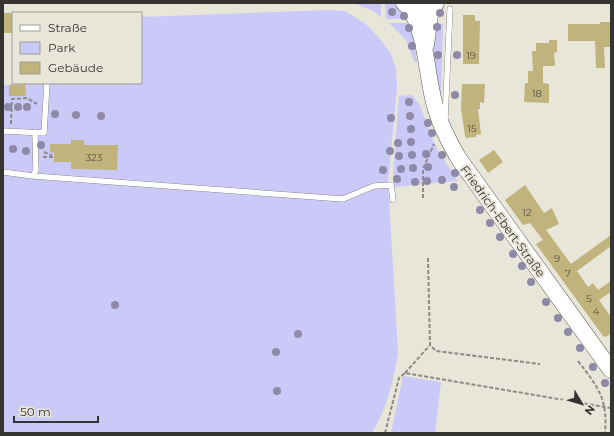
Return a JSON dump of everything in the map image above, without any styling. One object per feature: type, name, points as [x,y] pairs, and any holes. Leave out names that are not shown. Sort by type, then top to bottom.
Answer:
[{"type":"main road","points":[[407,4],[421,9],[440,5]]},
{"type":"main road","name":"Friedrich-Ebert-Straße","points":[[407,4],[414,14],[425,57],[440,138],[459,159],[474,183],[611,370]]},
{"type":"main road","name":"Friedrich-Ebert-Straße","points":[[425,57],[427,32],[440,5]]},
{"type":"lane","points":[[440,5],[440,138]]},
{"type":"lane","points":[[3,131],[44,133],[48,84]]},
{"type":"lane","points":[[33,176],[36,170],[35,132]]},
{"type":"lane","points":[[3,172],[33,176],[343,199],[374,186],[391,186],[392,200]]},
{"type":"path","points":[[11,131],[12,99],[27,98],[46,109]]},
{"type":"path","points":[[423,198],[423,169],[440,138]]},
{"type":"path","points":[[47,157],[52,156]]},
{"type":"path","points":[[385,433],[399,378],[430,345],[428,258]]},
{"type":"path","points":[[430,345],[436,351],[540,364]]},
{"type":"path","points":[[578,361],[603,399],[606,408],[605,433]]},
{"type":"path","points":[[405,373],[611,408]]},
{"type":"green space","points":[[354,3],[381,3],[381,17],[373,11]]},
{"type":"green space","points":[[385,3],[396,3],[410,19],[386,19]]},
{"type":"green space","points":[[326,10],[345,11],[366,24],[391,54],[396,69],[397,88],[388,182],[398,352],[389,394],[382,414],[372,433],[3,433],[3,85],[142,84],[142,17]]},
{"type":"green space","points":[[389,23],[412,23],[417,62],[415,63],[406,40]]},
{"type":"green space","points":[[432,23],[443,24],[441,94],[439,94],[434,59]]},
{"type":"green space","points":[[412,95],[419,104],[437,149],[458,181],[394,187],[393,174],[399,96]]},
{"type":"green space","points":[[403,376],[441,382],[435,433],[391,433]]},
{"type":"building","points":[[3,13],[12,13],[12,33],[3,33]]},
{"type":"building","points":[[463,15],[475,15],[475,21],[480,21],[479,64],[463,64]]},
{"type":"building","points":[[600,22],[611,22],[611,47],[604,47],[605,68],[596,68],[595,41],[568,41],[568,24],[600,24]]},
{"type":"building","points":[[549,40],[557,40],[557,52],[554,53],[555,66],[543,66],[543,83],[549,84],[549,103],[524,102],[525,83],[528,83],[528,71],[533,71],[532,51],[536,51],[536,43],[549,43]]},
{"type":"building","points":[[25,84],[26,96],[9,96],[9,85]]},
{"type":"building","points":[[462,84],[485,84],[484,103],[480,102],[480,109],[478,109],[481,134],[476,135],[476,137],[466,138],[465,136],[461,108]]},
{"type":"building","points":[[71,140],[84,140],[84,145],[118,145],[117,170],[71,169],[71,162],[54,162],[54,153],[50,152],[50,144],[71,144]]},
{"type":"building","points":[[494,150],[503,162],[488,173],[479,160]]},
{"type":"building","points":[[525,185],[544,213],[552,208],[559,224],[546,230],[571,264],[611,235],[611,246],[577,271],[588,287],[593,283],[598,290],[611,281],[611,292],[599,300],[611,317],[611,333],[606,337],[603,336],[536,244],[543,240],[530,223],[523,225],[505,200]]}]
